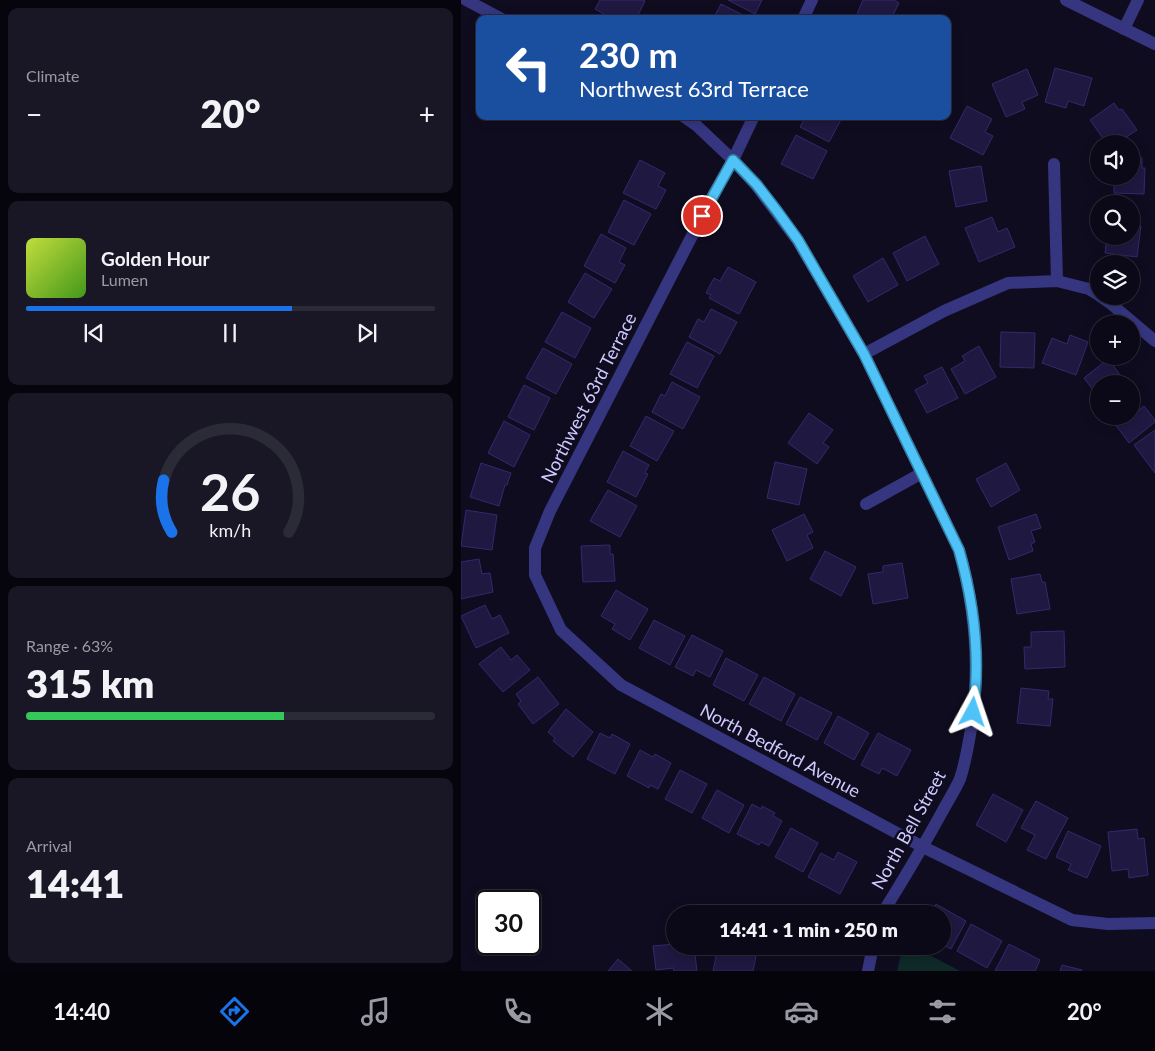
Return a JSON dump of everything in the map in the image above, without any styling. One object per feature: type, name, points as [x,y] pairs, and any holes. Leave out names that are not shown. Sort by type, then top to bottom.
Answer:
[{"type":"street","points":[[466,0],[494,15]]},
{"type":"street","points":[[805,15],[812,0]]},
{"type":"street","points":[[1067,0],[1155,44]]},
{"type":"street","points":[[1124,29],[1138,0]]},
{"type":"street","name":"North Bell Street","points":[[689,120],[733,160],[757,185],[798,240],[864,354],[959,550],[967,577],[974,617],[977,658],[970,739],[960,778],[923,847],[888,905]]},
{"type":"street","name":"Northwest 63rd Terrace","points":[[621,685],[561,630],[535,575],[535,548],[550,511],[752,120]]},
{"type":"street","points":[[1054,164],[1057,281]]},
{"type":"street","points":[[864,354],[944,311],[1008,283],[1057,281],[1090,290]]},
{"type":"street","points":[[1110,305],[1153,339]]},
{"type":"street","points":[[866,504],[922,473]]},
{"type":"street","name":"North Bedford Avenue","points":[[621,685],[923,847],[1072,920],[1109,924],[1155,922]]},
{"type":"street","points":[[868,971],[871,955]]},
{"type":"green space","points":[[901,955],[929,955],[960,971],[897,971]]},
{"type":"building","points":[[600,0],[645,1],[638,15],[606,15],[595,9]]},
{"type":"building","points":[[728,0],[762,0],[755,14]]},
{"type":"building","points":[[863,0],[894,0],[899,3],[893,15],[856,15]]},
{"type":"building","points":[[721,4],[743,15],[715,15]]},
{"type":"building","points":[[1055,68],[1092,78],[1084,106],[1068,101],[1066,108],[1045,102]]},
{"type":"building","points":[[1027,69],[1038,95],[1022,102],[1025,109],[1006,117],[992,84]]},
{"type":"building","points":[[1114,103],[1119,110],[1122,109],[1137,130],[1130,135],[1101,135],[1090,120]]},
{"type":"building","points":[[967,106],[992,119],[985,132],[993,136],[983,155],[950,138]]},
{"type":"building","points":[[804,120],[841,120],[829,142],[800,127]]},
{"type":"building","points":[[796,135],[827,151],[813,179],[781,164]]},
{"type":"building","points":[[1140,158],[1142,158],[1142,168],[1145,168],[1144,194],[1114,193],[1114,185],[1140,185]]},
{"type":"building","points":[[640,160],[665,173],[658,186],[666,190],[656,209],[623,193]]},
{"type":"building","points":[[981,166],[987,201],[956,207],[949,171]]},
{"type":"building","points":[[624,200],[651,214],[634,245],[608,232]]},
{"type":"building","points":[[992,217],[998,232],[1007,228],[1015,247],[979,262],[965,228]]},
{"type":"building","points":[[601,234],[626,248],[619,262],[625,265],[615,283],[584,266]]},
{"type":"building","points":[[925,236],[939,264],[907,281],[893,253]]},
{"type":"building","points":[[1106,245],[1139,245],[1137,255],[1105,253]]},
{"type":"building","points":[[883,258],[898,285],[868,302],[853,276]]},
{"type":"building","points":[[728,267],[756,282],[739,314],[709,298],[711,295],[706,293],[714,278],[720,281]]},
{"type":"building","points":[[585,273],[612,289],[594,318],[568,302]]},
{"type":"building","points":[[711,309],[737,322],[720,354],[689,337],[698,319],[704,322]]},
{"type":"building","points":[[562,312],[591,328],[575,358],[545,342]]},
{"type":"building","points":[[1001,332],[1035,333],[1034,368],[1000,367]]},
{"type":"building","points":[[1070,335],[1088,342],[1076,375],[1042,363],[1052,338],[1067,344]]},
{"type":"building","points":[[687,342],[714,356],[697,388],[670,374]]},
{"type":"building","points":[[979,346],[996,377],[965,394],[951,369],[965,361],[962,356]]},
{"type":"building","points":[[543,348],[572,364],[556,394],[526,378]]},
{"type":"building","points":[[1100,365],[1113,365],[1120,375],[1090,375],[1090,386],[1084,378]]},
{"type":"building","points":[[942,367],[958,398],[927,413],[915,390],[928,383],[924,376]]},
{"type":"building","points":[[672,382],[700,397],[683,429],[652,412],[661,394],[665,396]]},
{"type":"building","points":[[524,385],[550,398],[534,430],[508,417]]},
{"type":"building","points":[[1144,406],[1155,422],[1129,443],[1116,425],[1140,425],[1140,409]]},
{"type":"building","points":[[809,413],[833,430],[823,443],[829,447],[817,464],[788,443]]},
{"type":"building","points":[[646,416],[674,431],[657,461],[630,446]]},
{"type":"building","points":[[504,421],[530,435],[514,467],[488,453]]},
{"type":"building","points":[[1155,430],[1155,473],[1134,445]]},
{"type":"building","points":[[623,451],[649,465],[645,473],[648,474],[636,497],[607,482]]},
{"type":"building","points":[[775,462],[807,469],[799,505],[767,498]]},
{"type":"building","points":[[481,463],[511,473],[507,485],[505,485],[499,506],[470,497]]},
{"type":"building","points":[[1006,463],[1020,490],[991,507],[976,479]]},
{"type":"building","points":[[608,490],[637,506],[620,537],[590,521]]},
{"type":"building","points":[[466,510],[497,515],[492,550],[461,546]]},
{"type":"building","points":[[804,514],[813,532],[807,535],[813,548],[787,561],[772,530]]},
{"type":"building","points":[[1036,514],[1041,528],[1031,531],[1035,542],[1031,544],[1033,551],[1009,560],[998,527]]},
{"type":"building","points":[[610,545],[610,554],[613,554],[615,581],[583,582],[581,546]]},
{"type":"building","points":[[825,551],[856,567],[841,596],[810,579]]},
{"type":"building","points":[[479,559],[482,574],[490,573],[493,592],[461,599],[461,562]]},
{"type":"building","points":[[902,563],[908,598],[873,604],[868,574],[883,572],[883,566]]},
{"type":"building","points":[[1040,574],[1042,582],[1045,582],[1050,609],[1017,614],[1011,579]]},
{"type":"building","points":[[616,590],[648,609],[630,640],[612,629],[615,624],[601,616]]},
{"type":"building","points":[[485,605],[492,619],[500,615],[509,633],[476,648],[461,616]]},
{"type":"building","points":[[654,620],[685,636],[670,665],[639,648]]},
{"type":"building","points":[[1064,631],[1065,667],[1025,669],[1024,647],[1031,647],[1031,632]]},
{"type":"building","points":[[692,635],[723,651],[710,677],[696,670],[693,676],[675,667]]},
{"type":"building","points":[[501,647],[511,660],[517,655],[530,670],[503,692],[479,664]]},
{"type":"building","points":[[726,658],[758,675],[744,701],[713,685]]},
{"type":"building","points":[[538,677],[559,704],[533,724],[518,704],[521,701],[516,694]]},
{"type":"building","points":[[764,677],[795,694],[781,721],[749,704]]},
{"type":"building","points":[[1021,688],[1049,691],[1048,699],[1053,699],[1050,726],[1017,723]]},
{"type":"building","points":[[800,697],[832,713],[817,740],[786,724]]},
{"type":"building","points":[[566,709],[593,732],[573,757],[553,741],[555,738],[548,732]]},
{"type":"building","points":[[838,716],[869,733],[854,760],[824,743]]},
{"type":"building","points":[[600,733],[610,738],[612,734],[630,744],[615,774],[587,759]]},
{"type":"building","points":[[878,733],[911,750],[897,776],[882,768],[879,774],[861,765]]},
{"type":"building","points":[[640,750],[653,757],[655,754],[671,763],[658,789],[650,785],[649,788],[627,776]]},
{"type":"building","points":[[680,770],[707,784],[692,813],[665,799]]},
{"type":"building","points":[[717,790],[744,805],[729,833],[702,818]]},
{"type":"building","points":[[993,794],[1023,810],[1006,842],[976,825]]},
{"type":"building","points":[[1036,801],[1068,818],[1046,859],[1027,850],[1035,835],[1021,828]]},
{"type":"building","points":[[752,804],[761,809],[762,806],[775,813],[773,816],[782,821],[769,846],[761,842],[759,845],[737,834]]},
{"type":"building","points":[[791,828],[818,843],[803,872],[775,857]]},
{"type":"building","points":[[1137,829],[1138,839],[1144,838],[1148,875],[1129,878],[1128,869],[1112,871],[1108,832]]},
{"type":"building","points":[[1068,831],[1101,846],[1087,878],[1068,870],[1071,864],[1056,857]]},
{"type":"building","points":[[838,852],[857,862],[840,894],[808,877],[821,853],[834,860]]},
{"type":"building","points":[[951,912],[966,921],[951,949]]},
{"type":"building","points":[[971,924],[1002,941],[987,968],[957,951]]},
{"type":"building","points":[[1009,944],[1040,960],[1035,971],[995,971]]},
{"type":"building","points":[[666,945],[666,955],[695,955],[697,971],[674,971],[673,968],[656,970],[653,946]]},
{"type":"building","points":[[716,955],[756,956],[753,971],[713,971]]},
{"type":"building","points":[[618,959],[632,971],[608,971]]},
{"type":"building","points":[[1062,965],[1082,970],[1082,971],[1060,971]]},
{"type":"route","points":[[702,216],[733,160],[757,185],[798,240],[864,354],[959,550],[967,577],[974,617],[977,658],[973,712]]}]
